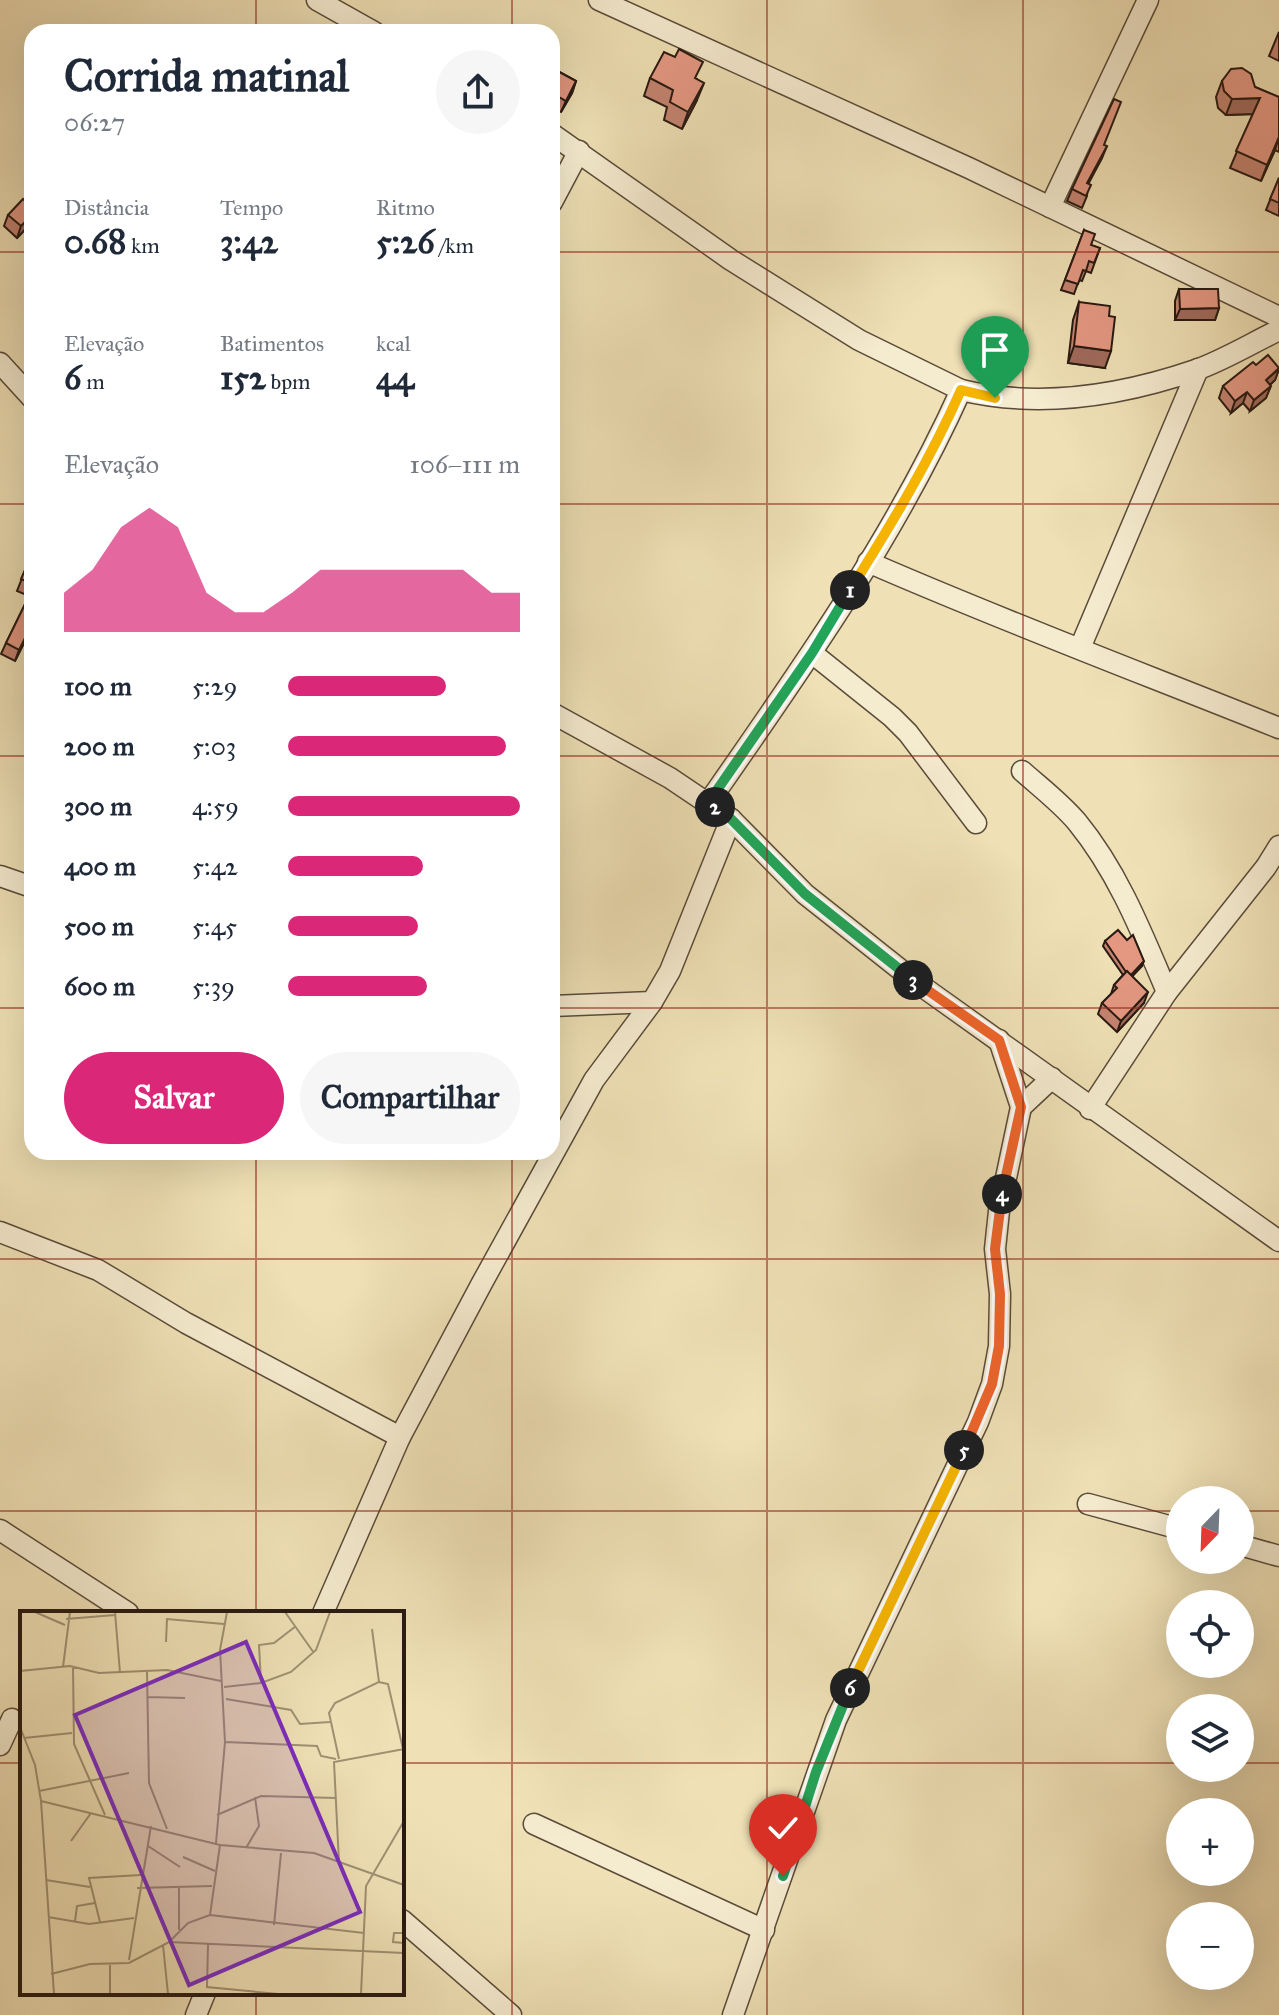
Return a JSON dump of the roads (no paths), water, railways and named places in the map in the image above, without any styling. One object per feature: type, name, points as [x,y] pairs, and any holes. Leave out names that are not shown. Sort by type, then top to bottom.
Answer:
[{"type":"street","points":[[317,0],[360,24]]},
{"type":"street","points":[[599,0],[755,69],[1279,317]]},
{"type":"street","points":[[1050,207],[1148,0]]},
{"type":"street","points":[[560,139],[757,276],[859,340],[961,390],[995,398],[1051,399],[1117,394],[1198,369],[1279,330]]},
{"type":"street","points":[[560,187],[579,151]]},
{"type":"street","points":[[1080,648],[1198,369]]},
{"type":"street","points":[[2,372],[24,391]]},
{"type":"street","points":[[708,803],[812,653],[896,518],[941,435],[961,390]]},
{"type":"street","points":[[868,562],[972,608],[1279,728]]},
{"type":"street","points":[[812,653],[900,725],[976,823]]},
{"type":"street","points":[[560,719],[670,778],[731,819],[805,894],[916,982],[1279,1241]]},
{"type":"street","points":[[1022,771],[1076,821],[1101,858],[1128,901],[1167,992]]},
{"type":"street","points":[[560,1143],[594,1080],[652,1002],[670,971],[731,819]]},
{"type":"street","points":[[1090,1109],[1167,992],[1266,867],[1279,846]]},
{"type":"street","points":[[0,876],[24,884]]},
{"type":"street","points":[[560,1006],[652,1002]]},
{"type":"street","points":[[733,2015],[836,1720],[978,1422],[992,1384],[999,1346],[1000,1294],[995,1249],[999,1211],[1021,1107],[999,1040]]},
{"type":"street","points":[[1021,1107],[1052,1078]]},
{"type":"street","points":[[324,1611],[400,1437],[551,1160]]},
{"type":"street","points":[[0,1232],[98,1270],[186,1323],[400,1437]]},
{"type":"street","points":[[1088,1504],[1166,1525]]},
{"type":"street","points":[[0,1530],[125,1611]]},
{"type":"street","points":[[1254,1549],[1279,1556]]},
{"type":"street","points":[[0,1745],[11,1720]]},
{"type":"street","points":[[534,1824],[764,1930]]},
{"type":"street","points":[[404,1922],[511,2015]]},
{"type":"street","points":[[196,2015],[204,1995]]}]
